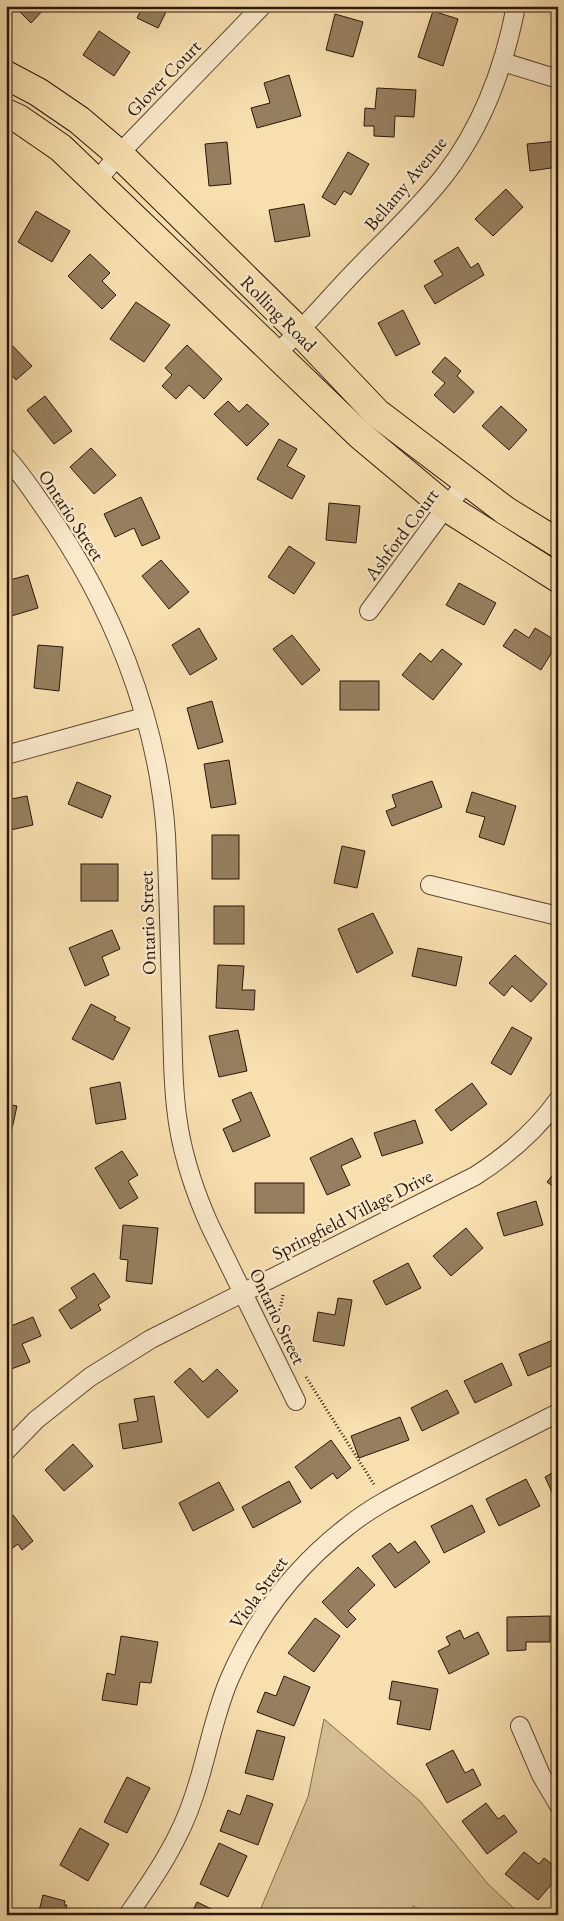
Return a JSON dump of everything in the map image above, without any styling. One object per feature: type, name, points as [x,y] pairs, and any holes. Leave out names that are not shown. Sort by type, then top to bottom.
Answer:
[{"type":"main road","name":"Rolling Road","points":[[6,75],[38,92],[79,120],[119,154],[300,332],[377,413],[506,511],[558,543]]},
{"type":"main road","name":"Rolling Road","points":[[6,113],[19,119],[61,148],[360,435],[446,507],[558,578]]},
{"type":"street","name":"Glover Court","points":[[97,181],[119,154],[262,6]]},
{"type":"street","name":"Bellamy Avenue","points":[[275,355],[300,332],[443,177],[476,126],[503,62],[516,6]]},
{"type":"street","points":[[503,62],[558,79]]},
{"type":"street","name":"Ontario Street","points":[[6,457],[62,532],[101,601],[121,645],[136,686],[155,758],[166,834],[174,1075],[179,1128],[187,1166],[198,1200],[296,1401]]},
{"type":"street","name":"Ashford Court","points":[[369,612],[446,507],[467,482]]},
{"type":"street","points":[[6,755],[144,717]]},
{"type":"street","points":[[430,885],[558,916]]},
{"type":"street","name":"Springfield Village Drive","points":[[6,1451],[36,1420],[90,1377],[151,1339],[475,1176],[502,1159],[528,1137],[558,1100]]},
{"type":"street","name":"Viola Street","points":[[128,1915],[157,1873],[179,1832],[194,1797],[212,1728],[229,1681],[250,1637],[277,1596],[328,1542],[379,1504],[558,1413]]},
{"type":"street","points":[[520,1726],[541,1776],[558,1804]]},
{"type":"path","points":[[281,1327],[277,1318],[283,1295]]},
{"type":"path","points":[[303,1373],[375,1486]]},
{"type":"shaded area","points":[[324,1719],[420,1801],[488,1884],[521,1915],[428,1915],[413,1906],[409,1915],[258,1915],[308,1797]]},
{"type":"building","points":[[14,6],[47,6],[31,23]]},
{"type":"building","points":[[143,6],[169,6],[158,28],[137,18]]},
{"type":"building","points":[[433,11],[458,19],[443,66],[418,57]]},
{"type":"building","points":[[335,14],[363,22],[353,57],[326,50]]},
{"type":"building","points":[[99,31],[130,52],[114,76],[83,55]]},
{"type":"building","points":[[289,75],[301,116],[257,128],[251,108],[270,103],[264,83]]},
{"type":"building","points":[[377,88],[416,90],[414,117],[395,116],[394,137],[374,136],[374,126],[364,126],[365,108],[375,109]]},
{"type":"building","points":[[558,141],[558,167],[530,171],[527,144]]},
{"type":"building","points":[[227,142],[231,184],[209,186],[205,144]]},
{"type":"building","points":[[348,152],[369,164],[351,195],[344,191],[335,205],[322,197]]},
{"type":"building","points":[[506,189],[523,207],[493,236],[475,219]]},
{"type":"building","points":[[304,204],[310,236],[275,242],[269,210]]},
{"type":"building","points":[[36,211],[70,231],[52,262],[18,242]]},
{"type":"building","points":[[458,247],[471,268],[478,263],[484,275],[435,304],[424,286],[443,275],[434,261]]},
{"type":"building","points":[[90,254],[110,273],[102,281],[116,295],[102,309],[68,276]]},
{"type":"building","points":[[136,302],[170,325],[144,362],[110,339]]},
{"type":"building","points":[[403,310],[420,344],[396,356],[378,323]]},
{"type":"building","points":[[6,339],[32,366],[16,380],[6,369]]},
{"type":"building","points":[[187,345],[222,379],[204,399],[189,385],[176,399],[162,386],[172,375],[165,368]]},
{"type":"building","points":[[445,357],[461,371],[457,376],[474,392],[454,413],[434,395],[445,383],[432,372]]},
{"type":"building","points":[[45,396],[72,431],[54,444],[27,410]]},
{"type":"building","points":[[228,401],[239,412],[247,404],[269,424],[247,446],[214,414]]},
{"type":"building","points":[[501,406],[527,430],[509,450],[482,426]]},
{"type":"building","points":[[279,439],[297,449],[287,466],[305,476],[292,499],[257,479]]},
{"type":"building","points":[[91,448],[116,475],[94,494],[70,467]]},
{"type":"building","points":[[558,467],[558,481],[553,479]]},
{"type":"building","points":[[141,497],[160,538],[142,546],[134,528],[115,537],[104,514]]},
{"type":"building","points":[[329,503],[360,506],[356,543],[326,540]]},
{"type":"building","points":[[6,536],[12,543],[6,548]]},
{"type":"building","points":[[289,546],[315,563],[294,594],[268,577]]},
{"type":"building","points":[[161,560],[189,592],[169,609],[142,576]]},
{"type":"building","points":[[28,575],[38,608],[8,617],[6,610],[6,581]]},
{"type":"building","points":[[459,583],[496,603],[484,625],[446,605]]},
{"type":"building","points":[[199,628],[217,659],[190,675],[172,645]]},
{"type":"building","points":[[535,628],[558,642],[541,670],[503,646],[515,629],[529,638]]},
{"type":"building","points":[[292,635],[320,670],[302,685],[273,649]]},
{"type":"building","points":[[38,645],[63,647],[59,691],[34,688]]},
{"type":"building","points":[[442,649],[462,664],[433,700],[402,675],[420,653],[431,662]]},
{"type":"building","points":[[340,681],[379,681],[379,710],[340,710]]},
{"type":"building","points":[[212,701],[223,742],[198,749],[187,708]]},
{"type":"building","points":[[229,760],[236,804],[211,808],[204,764]]},
{"type":"building","points":[[432,781],[442,807],[392,826],[386,811],[396,807],[392,795]]},
{"type":"building","points":[[77,782],[111,796],[102,818],[68,804]]},
{"type":"building","points":[[472,792],[516,806],[504,845],[479,837],[485,817],[466,812]]},
{"type":"building","points":[[27,796],[33,825],[6,831],[6,800]]},
{"type":"building","points":[[212,835],[239,835],[239,879],[212,879]]},
{"type":"building","points":[[342,846],[365,851],[357,888],[334,883]]},
{"type":"building","points":[[81,864],[118,864],[118,901],[81,901]]},
{"type":"building","points":[[214,906],[244,906],[244,944],[214,944]]},
{"type":"building","points":[[373,913],[393,953],[357,973],[338,929]]},
{"type":"building","points":[[112,930],[120,949],[102,957],[109,975],[85,986],[69,948]]},
{"type":"building","points":[[418,948],[462,957],[456,986],[412,976]]},
{"type":"building","points":[[515,955],[547,984],[531,1002],[512,986],[504,996],[489,983]]},
{"type":"building","points":[[218,965],[244,966],[242,990],[255,990],[254,1010],[216,1008]]},
{"type":"building","points":[[91,1004],[116,1017],[114,1020],[130,1028],[113,1060],[72,1039]]},
{"type":"building","points":[[512,1027],[532,1038],[511,1075],[491,1063]]},
{"type":"building","points":[[238,1030],[247,1071],[219,1077],[209,1036]]},
{"type":"building","points":[[120,1082],[126,1119],[96,1124],[90,1088]]},
{"type":"building","points":[[472,1083],[487,1104],[451,1131],[435,1110]]},
{"type":"building","points":[[251,1092],[270,1136],[233,1152],[223,1129],[241,1121],[232,1100]]},
{"type":"building","points":[[6,1104],[17,1106],[7,1152],[6,1152]]},
{"type":"building","points":[[415,1120],[423,1143],[382,1156],[374,1133]]},
{"type":"building","points":[[352,1138],[361,1157],[341,1166],[350,1185],[327,1195],[310,1158]]},
{"type":"building","points":[[122,1151],[138,1175],[128,1181],[138,1198],[120,1209],[95,1168]]},
{"type":"building","points":[[558,1168],[558,1190],[547,1182]]},
{"type":"building","points":[[255,1183],[304,1183],[304,1213],[255,1213]]},
{"type":"building","points":[[536,1201],[543,1225],[504,1236],[497,1213]]},
{"type":"building","points":[[123,1225],[158,1228],[152,1284],[126,1281],[128,1260],[120,1259]]},
{"type":"building","points":[[466,1228],[483,1248],[451,1276],[433,1256]]},
{"type":"building","points":[[408,1263],[421,1288],[386,1305],[373,1281]]},
{"type":"building","points":[[94,1273],[110,1297],[98,1305],[101,1310],[71,1329],[59,1310],[77,1298],[71,1288]]},
{"type":"building","points":[[338,1298],[352,1300],[344,1346],[313,1341],[318,1312],[335,1315]]},
{"type":"building","points":[[33,1317],[41,1336],[22,1344],[30,1362],[6,1371],[6,1328]]},
{"type":"building","points":[[558,1338],[558,1363],[528,1376],[519,1354]]},
{"type":"building","points":[[502,1363],[512,1385],[475,1403],[464,1381]]},
{"type":"building","points":[[190,1368],[203,1382],[217,1369],[238,1391],[208,1418],[174,1382]]},
{"type":"building","points":[[447,1390],[459,1413],[422,1431],[411,1408]]},
{"type":"building","points":[[154,1396],[162,1442],[123,1449],[119,1424],[138,1421],[134,1399]]},
{"type":"building","points":[[400,1417],[409,1440],[359,1458],[351,1436]]},
{"type":"building","points":[[331,1440],[351,1468],[337,1479],[333,1473],[311,1489],[295,1467]]},
{"type":"building","points":[[73,1444],[93,1466],[64,1491],[45,1470]]},
{"type":"building","points":[[558,1470],[558,1500],[556,1501],[545,1477]]},
{"type":"building","points":[[526,1479],[540,1506],[499,1526],[486,1499]]},
{"type":"building","points":[[289,1481],[301,1502],[253,1528],[242,1507]]},
{"type":"building","points":[[219,1482],[234,1510],[193,1531],[179,1503]]},
{"type":"building","points":[[472,1505],[485,1532],[444,1553],[431,1526]]},
{"type":"building","points":[[13,1515],[33,1541],[22,1550],[18,1544],[6,1553],[6,1520]]},
{"type":"building","points":[[415,1541],[430,1562],[395,1588],[372,1556],[390,1543],[398,1553]]},
{"type":"building","points":[[358,1567],[375,1585],[348,1611],[356,1619],[347,1628],[322,1602]]},
{"type":"building","points":[[550,1616],[550,1642],[526,1642],[526,1650],[507,1651],[507,1617]]},
{"type":"building","points":[[315,1618],[340,1636],[314,1672],[288,1653]]},
{"type":"building","points":[[460,1630],[464,1639],[478,1632],[489,1654],[449,1674],[438,1651],[450,1645],[446,1637]]},
{"type":"building","points":[[121,1636],[158,1642],[151,1683],[140,1682],[137,1705],[102,1700],[107,1673],[115,1675]]},
{"type":"building","points":[[284,1676],[310,1687],[294,1726],[257,1712],[265,1692],[276,1696]]},
{"type":"building","points":[[392,1681],[438,1689],[430,1730],[397,1724],[401,1701],[389,1699]]},
{"type":"building","points":[[257,1730],[285,1737],[273,1780],[245,1773]]},
{"type":"building","points":[[453,1750],[465,1773],[473,1769],[481,1785],[447,1803],[426,1764]]},
{"type":"building","points":[[127,1777],[150,1788],[127,1833],[104,1822]]},
{"type":"building","points":[[247,1795],[273,1804],[258,1845],[220,1831],[228,1810],[240,1815]]},
{"type":"building","points":[[486,1803],[498,1819],[504,1815],[517,1832],[487,1854],[462,1821]]},
{"type":"building","points":[[80,1828],[109,1844],[88,1881],[60,1865]]},
{"type":"building","points":[[219,1843],[247,1856],[228,1897],[200,1884]]},
{"type":"building","points":[[524,1852],[539,1864],[544,1858],[558,1869],[558,1877],[538,1900],[505,1874]]},
{"type":"building","points":[[43,1895],[65,1901],[64,1905],[67,1905],[64,1915],[38,1915]]},
{"type":"building","points":[[197,1902],[224,1915],[191,1915]]},
{"type":"building","points":[[176,1910],[186,1915],[174,1915]]}]
